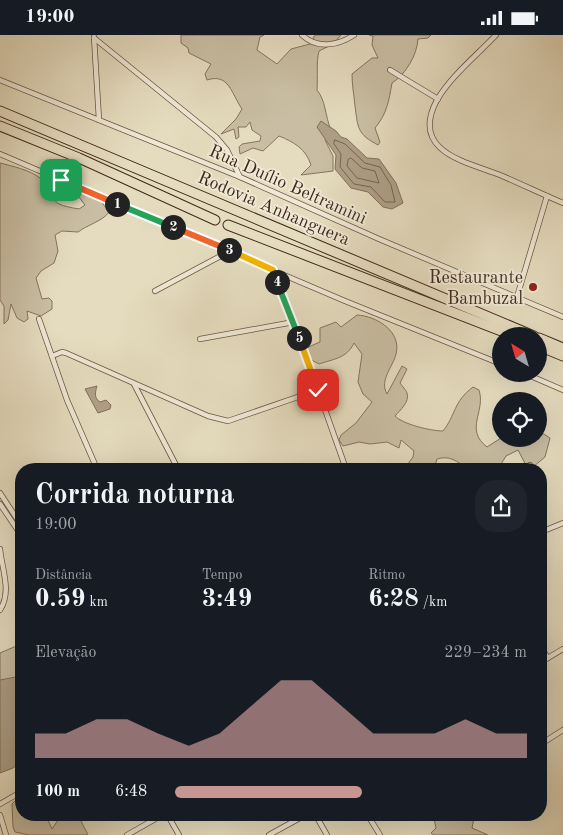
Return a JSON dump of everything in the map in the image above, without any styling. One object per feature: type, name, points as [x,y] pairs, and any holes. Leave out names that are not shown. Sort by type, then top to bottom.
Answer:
[{"type":"highway","name":"Rodovia Anhanguera","points":[[0,111],[513,327]]},
{"type":"highway","name":"Rodovia Anhanguera","points":[[0,126],[79,158],[215,220]]},
{"type":"highway","name":"Rodovia Anhanguera","points":[[228,225],[492,327]]},
{"type":"highway","points":[[548,342],[563,349]]},
{"type":"highway","points":[[548,351],[563,357]]},
{"type":"street","points":[[302,35],[315,44],[333,45],[354,35]]},
{"type":"street","points":[[496,35],[438,99],[430,118],[435,141],[442,151],[459,161],[500,175],[563,203]]},
{"type":"street","points":[[94,36],[99,120]]},
{"type":"street","points":[[94,36],[216,137],[230,154],[240,177]]},
{"type":"street","points":[[390,70],[438,99]]},
{"type":"street","name":"Rua Duílio Beltramini","points":[[0,80],[240,177],[379,239],[563,317]]},
{"type":"street","points":[[0,154],[492,360]]},
{"type":"street","points":[[517,297],[547,196]]},
{"type":"street","points":[[155,291],[230,251]]},
{"type":"street","points":[[273,270],[294,322],[344,463]]},
{"type":"street","points":[[39,319],[67,400],[94,463]]},
{"type":"street","points":[[200,339],[294,322]]},
{"type":"street","points":[[52,356],[62,352],[66,353],[208,416],[228,421],[318,390]]},
{"type":"street","points":[[547,383],[563,390]]},
{"type":"street","points":[[134,384],[175,463]]},
{"type":"street","points":[[0,493],[15,516]]},
{"type":"street","points":[[0,504],[15,526]]},
{"type":"street","points":[[547,530],[563,523]]},
{"type":"street","points":[[0,549],[7,587],[0,610]]},
{"type":"street","points":[[548,658],[563,649]]},
{"type":"street","points":[[547,739],[563,730]]},
{"type":"street","points":[[0,804],[15,795]]},
{"type":"street","points":[[0,815],[6,835]]},
{"type":"street","points":[[127,835],[153,821]]},
{"type":"street","points":[[170,821],[179,835]]},
{"type":"street","points":[[269,835],[294,821]]},
{"type":"street","points":[[319,821],[327,835]]},
{"type":"street","points":[[371,821],[380,835]]},
{"type":"shaded area","points":[[181,35],[264,35],[260,37],[257,50],[277,64],[291,49],[310,44],[315,35],[341,35],[333,44],[319,51],[318,60],[317,90],[322,99],[331,130],[325,140],[333,156],[333,171],[301,175],[311,165],[309,159],[303,150],[279,136],[263,151],[253,148],[240,154],[239,147],[242,144],[260,141],[261,136],[252,130],[250,122],[246,127],[238,127],[239,137],[236,139],[234,129],[221,134],[236,119],[242,109],[225,82],[220,79],[207,80],[205,74],[211,64],[189,53],[188,48],[181,43]]},
{"type":"shaded area","points":[[369,35],[431,35],[428,38],[418,39],[410,64],[402,75],[392,83],[385,112],[375,128],[380,142],[378,145],[362,134],[360,130],[352,82],[352,74],[372,58],[378,58],[372,45],[373,36]]},
{"type":"shaded area","points":[[0,163],[36,175],[50,190],[56,202],[67,207],[79,209],[85,205],[71,187],[61,185],[62,178],[102,193],[103,204],[109,212],[103,218],[78,232],[62,231],[55,235],[58,251],[54,263],[41,271],[36,278],[42,299],[49,298],[52,301],[52,309],[41,316],[27,311],[28,319],[24,322],[17,318],[11,304],[8,320],[4,324],[4,306],[0,300]]},
{"type":"shaded area","points":[[357,315],[372,318],[386,326],[395,338],[396,354],[387,374],[385,389],[387,394],[402,366],[407,369],[400,383],[408,396],[404,406],[395,416],[399,419],[417,427],[443,431],[458,403],[473,387],[479,390],[480,398],[476,427],[477,434],[487,447],[492,444],[492,447],[547,447],[547,436],[550,438],[545,457],[538,463],[525,463],[518,450],[506,456],[502,463],[458,463],[449,458],[441,458],[437,459],[436,463],[408,463],[413,457],[414,451],[401,440],[399,448],[387,442],[370,444],[359,442],[343,446],[339,440],[341,435],[356,423],[372,402],[363,394],[358,382],[362,354],[354,343],[348,352],[335,359],[319,364],[308,358],[306,348],[320,342],[320,328],[336,322],[341,327]]},
{"type":"shaded area","points":[[15,647],[15,679],[0,685],[0,653]]},
{"type":"shaded area","points":[[15,801],[15,821],[48,821],[52,829],[57,821],[81,821],[88,835],[29,835],[15,832],[12,804]]},
{"type":"shaded area","points":[[434,821],[473,821],[472,828],[488,835],[434,835],[431,833],[436,828]]},
{"type":"water","points":[[321,121],[336,131],[341,137],[347,139],[367,158],[379,159],[396,183],[403,203],[392,209],[383,207],[368,192],[351,188],[335,169],[336,155],[317,127]]},
{"type":"water","points":[[97,386],[95,393],[97,399],[100,402],[106,400],[111,405],[110,409],[98,413],[85,389]]},
{"type":"water","points":[[15,677],[15,766],[0,773],[0,680]]},
{"type":"place","name":"Restaurante Bambuzal","points":[[533,287]]},
{"type":"route","points":[[61,180],[273,270],[318,390]]}]
